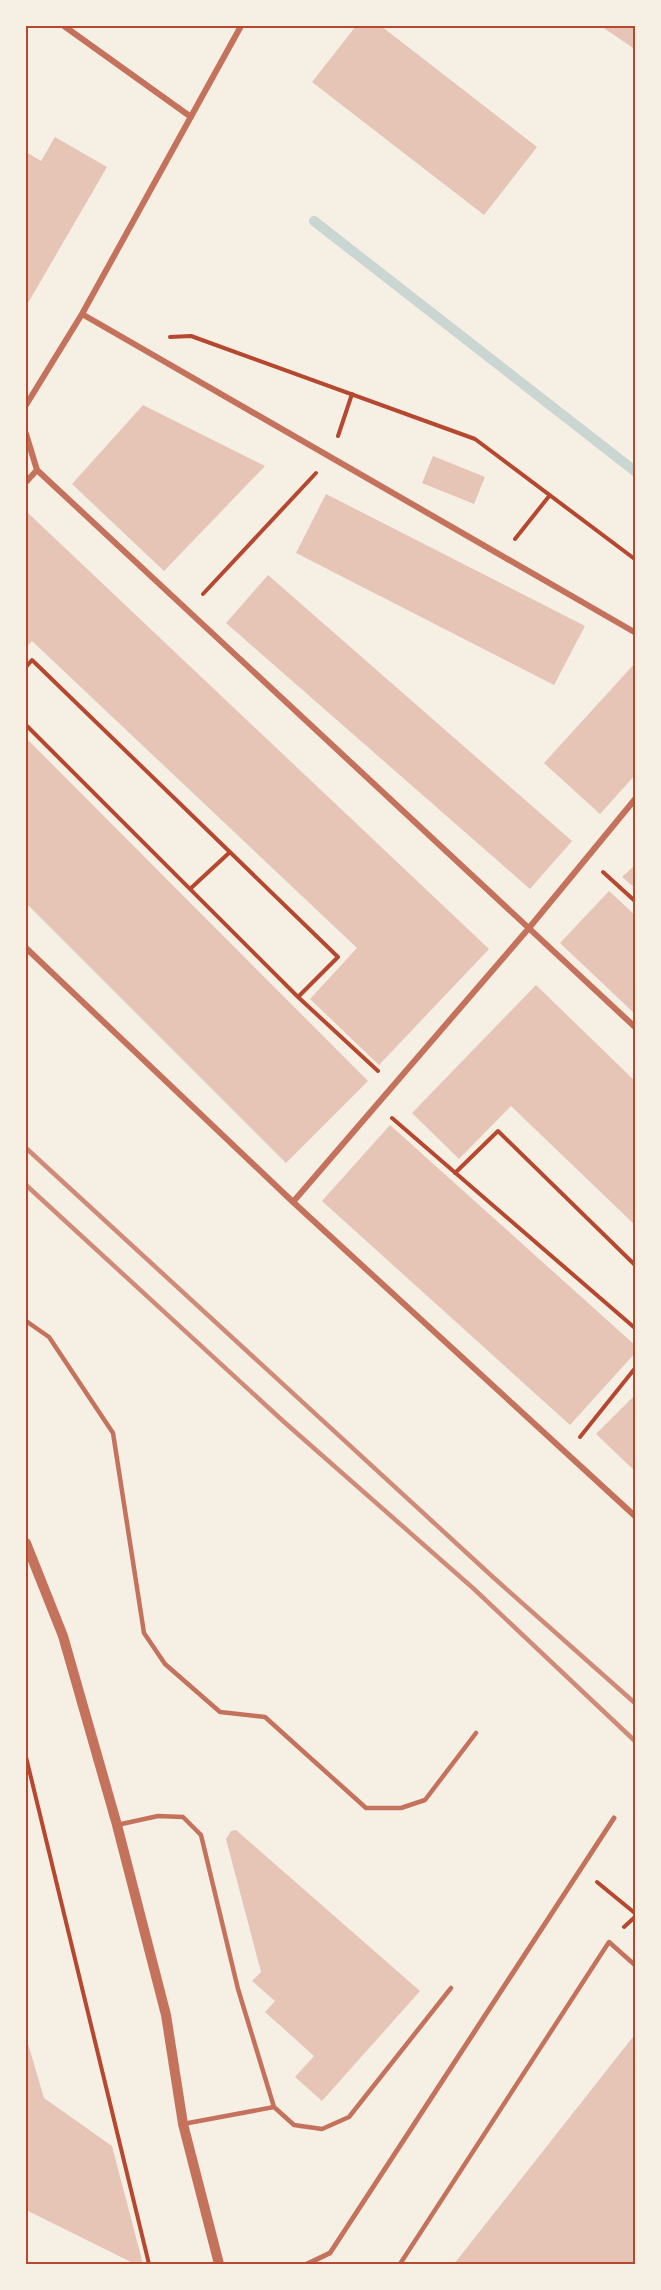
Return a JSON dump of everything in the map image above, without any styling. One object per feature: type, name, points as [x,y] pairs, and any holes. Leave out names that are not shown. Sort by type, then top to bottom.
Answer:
[{"type":"street","points":[[64,26],[191,117]]},
{"type":"street","points":[[26,405],[82,314],[241,26]]},
{"type":"street","points":[[82,314],[636,633]]},
{"type":"street","points":[[26,434],[37,470],[636,1028]]},
{"type":"street","points":[[26,482],[37,470]]},
{"type":"street","points":[[293,1202],[529,928],[636,798]]},
{"type":"street","points":[[26,948],[293,1202],[636,1517]]},
{"type":"street","points":[[26,1544],[63,1636],[117,1825],[166,2015],[183,2124],[219,2265]]},
{"type":"street","points":[[307,2265],[330,2253],[614,1818]]},
{"type":"lane","points":[[26,1322],[49,1336],[112,1433],[144,1633],[165,1664],[220,1712],[265,1717],[366,1808],[401,1808],[425,1800],[476,1733]]},
{"type":"lane","points":[[117,1825],[158,1816],[183,1817],[201,1835],[238,1989],[274,2107],[294,2126],[322,2128],[349,2117],[451,1988]]},
{"type":"lane","points":[[400,2265],[609,1942],[636,1966]]},
{"type":"lane","points":[[183,2124],[274,2107]]},
{"type":"path","points":[[127,340],[191,336],[475,439],[636,560]]},
{"type":"path","points":[[188,610],[331,457],[352,394]]},
{"type":"path","points":[[502,556],[550,495]]},
{"type":"path","points":[[26,667],[32,660],[338,957],[298,996]]},
{"type":"path","points":[[26,725],[298,996],[393,1084]]},
{"type":"path","points":[[190,889],[230,852]]},
{"type":"path","points":[[587,857],[636,902]]},
{"type":"path","points":[[376,1104],[636,1329]]},
{"type":"path","points":[[455,1173],[498,1131],[636,1266]]},
{"type":"path","points":[[566,1453],[636,1367]]},
{"type":"path","points":[[26,1756],[149,2265]]},
{"type":"path","points":[[607,1890],[636,1914]]},
{"type":"building","points":[[356,26],[381,26],[537,147],[484,215],[312,82]]},
{"type":"building","points":[[601,26],[636,26],[636,50]]},
{"type":"building","points":[[55,137],[107,167],[28,303],[26,301],[26,152],[41,161]]},
{"type":"building","points":[[143,405],[265,466],[164,571],[72,484]]},
{"type":"building","points":[[433,456],[485,477],[474,504],[422,483]]},
{"type":"building","points":[[326,494],[585,626],[554,685],[296,553]]},
{"type":"building","points":[[28,513],[489,949],[379,1065],[310,999],[357,948],[32,641],[26,648],[26,515]]},
{"type":"building","points":[[268,575],[572,841],[530,889],[226,623]]},
{"type":"building","points":[[636,662],[636,774],[600,814],[544,763]]},
{"type":"building","points":[[26,738],[368,1081],[286,1163],[26,903]]},
{"type":"building","points":[[636,864],[636,889],[622,877]]},
{"type":"building","points":[[609,891],[636,916],[636,1015],[560,943]]},
{"type":"building","points":[[536,985],[636,1082],[636,1226],[511,1106],[459,1159],[412,1113]]},
{"type":"building","points":[[390,1125],[636,1346],[636,1352],[570,1425],[322,1201]]},
{"type":"building","points":[[636,1394],[636,1472],[596,1434]]},
{"type":"building","points":[[236,1830],[420,1991],[322,2101],[295,2077],[314,2056],[265,2012],[275,2001],[252,1981],[261,1972],[226,1839],[231,1831]]},
{"type":"building","points":[[636,2033],[636,2264],[454,2264]]},
{"type":"building","points":[[26,2037],[44,2098],[112,2146],[143,2264],[135,2264],[26,2210]]},
{"type":"waterway","points":[[314,221],[636,472]]},
{"type":"railway","points":[[26,1148],[494,1578],[636,1704]]},
{"type":"railway","points":[[26,1185],[283,1421],[474,1589],[636,1742]]}]
